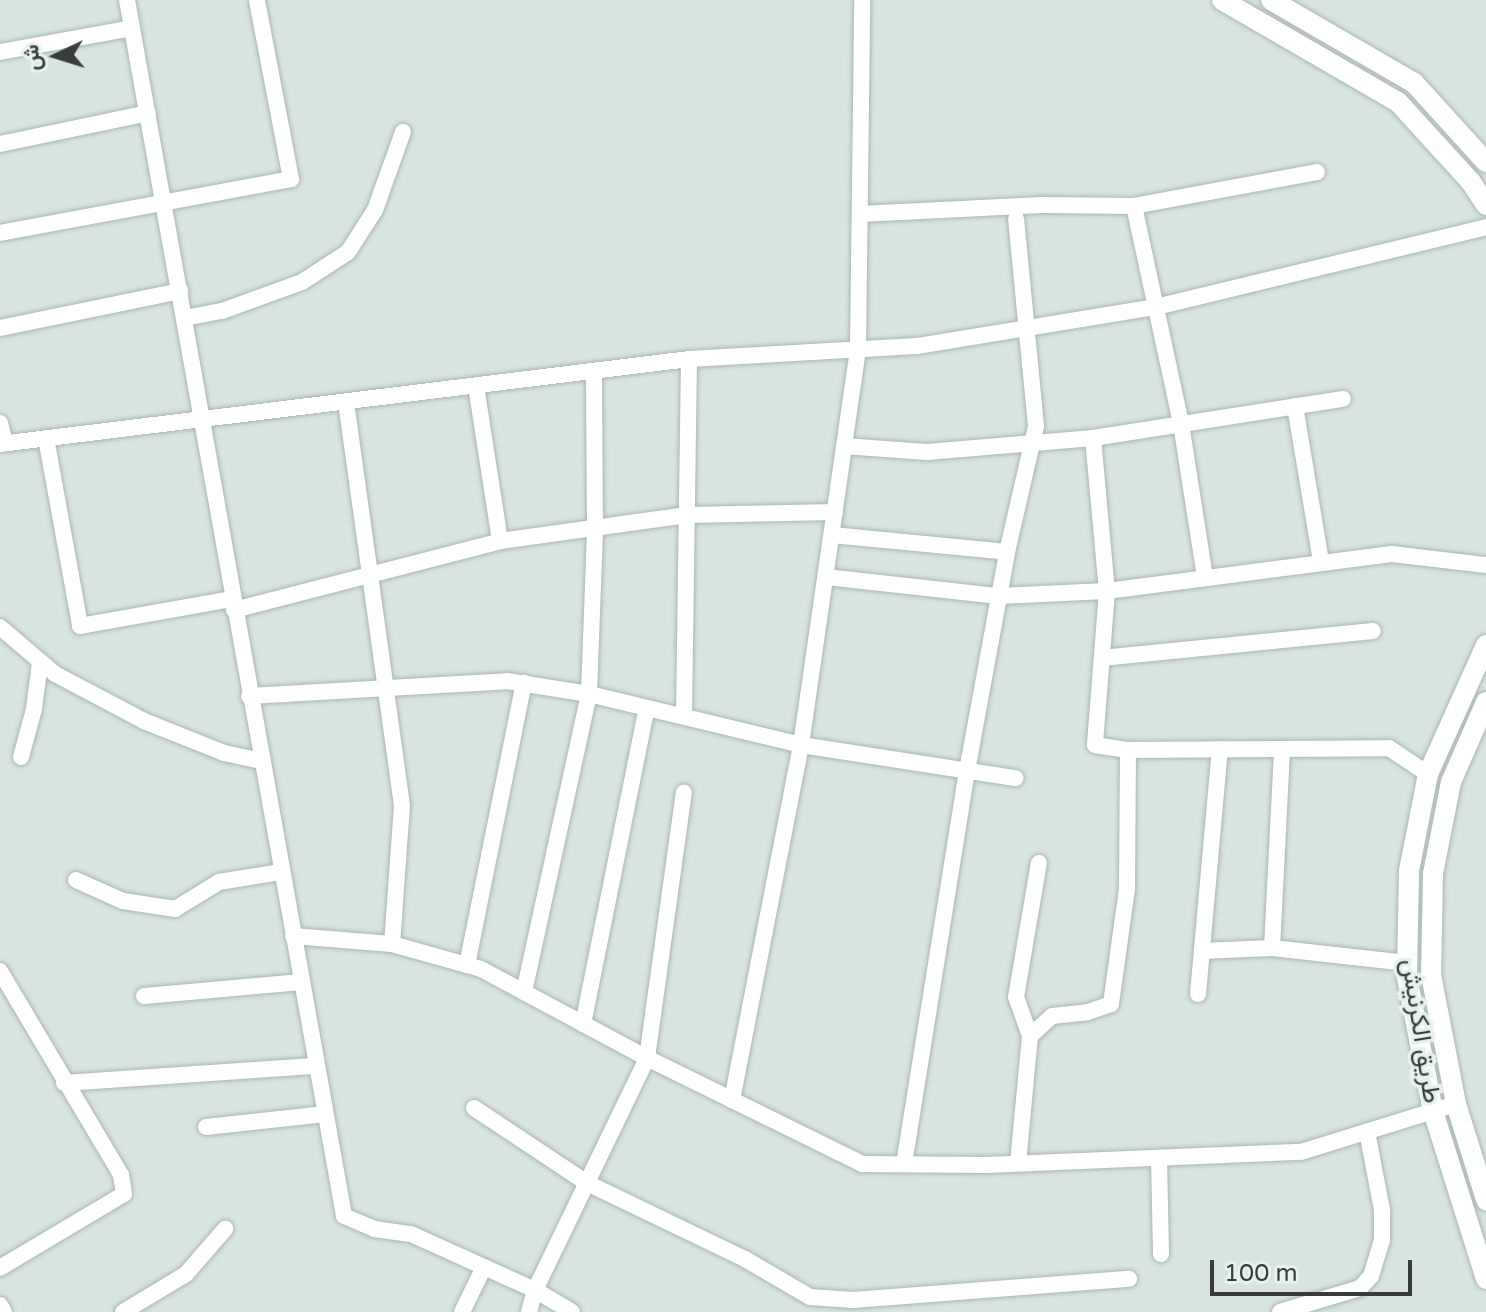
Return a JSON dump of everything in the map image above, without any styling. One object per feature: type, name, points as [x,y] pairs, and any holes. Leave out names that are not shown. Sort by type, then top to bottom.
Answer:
[{"type":"main road","points":[[1222,0],[1398,102],[1471,182],[1486,205]]},
{"type":"main road","points":[[1271,0],[1414,83],[1486,162]]},
{"type":"main road","name":"طريق الكرنيش","points":[[1486,645],[1428,774],[1409,871],[1407,963],[1433,1111],[1486,1279]]},
{"type":"main road","name":"طريق الكرنيش","points":[[1486,702],[1451,782],[1433,874],[1431,975],[1456,1104],[1486,1200]]},
{"type":"street","points":[[127,0],[344,1216],[374,1229],[411,1234],[535,1290],[572,1312]]},
{"type":"street","points":[[0,233],[164,200],[291,179],[257,0]]},
{"type":"street","points":[[732,1100],[801,745],[858,349],[862,0]]},
{"type":"street","points":[[0,52],[132,28]]},
{"type":"street","points":[[0,144],[148,113]]},
{"type":"street","points":[[185,318],[222,311],[302,282],[348,252],[375,210],[403,132]]},
{"type":"street","points":[[860,214],[1042,205],[1134,206],[1317,172]]},
{"type":"street","points":[[1134,206],[1181,424],[1205,577]]},
{"type":"street","points":[[904,1164],[967,771],[1007,552],[1036,426],[1016,219]]},
{"type":"street","points":[[0,423],[2,444],[689,359],[917,346],[1156,307],[1486,227]]},
{"type":"street","points":[[0,328],[180,291]]},
{"type":"street","points":[[684,716],[689,359]]},
{"type":"street","points":[[524,992],[589,694],[595,529],[594,371]]},
{"type":"street","points":[[476,386],[500,541]]},
{"type":"street","points":[[844,446],[927,452],[1093,438],[1343,399]]},
{"type":"street","points":[[346,402],[402,805],[392,944]]},
{"type":"street","points":[[1295,406],[1321,562]]},
{"type":"street","points":[[46,438],[80,626],[233,604],[370,575],[500,541],[687,515],[835,512]]},
{"type":"street","points":[[1093,438],[1107,591],[1095,745],[1128,750],[1389,748],[1428,774]]},
{"type":"street","points":[[832,535],[1007,552]]},
{"type":"street","points":[[826,577],[999,596],[1107,591],[1392,554],[1486,565]]},
{"type":"street","points":[[0,627],[55,674],[144,721],[224,753],[261,761]]},
{"type":"street","points":[[1102,658],[1373,631]]},
{"type":"street","points":[[21,757],[34,709],[40,662]]},
{"type":"street","points":[[249,696],[507,681],[589,694],[801,745],[1015,778]]},
{"type":"street","points":[[467,965],[524,683]]},
{"type":"street","points":[[583,1024],[647,708]]},
{"type":"street","points":[[1198,994],[1220,749]]},
{"type":"street","points":[[1272,948],[1282,749]]},
{"type":"street","points":[[1030,1036],[1052,1016],[1088,1012],[1111,1004],[1127,889],[1128,750]]},
{"type":"street","points":[[529,1312],[535,1290],[647,1058],[684,793]]},
{"type":"street","points":[[1018,1163],[1030,1036],[1016,997],[1039,863]]},
{"type":"street","points":[[76,880],[123,901],[175,909],[219,882],[281,872]]},
{"type":"street","points":[[293,936],[392,944],[467,965],[862,1164],[1018,1163],[1301,1152],[1456,1104]]},
{"type":"street","points":[[1202,951],[1272,948],[1407,963]]},
{"type":"street","points":[[0,971],[121,1175],[124,1194],[0,1268]]},
{"type":"street","points":[[144,996],[301,982]]},
{"type":"street","points":[[64,1083],[316,1066]]},
{"type":"street","points":[[474,1108],[587,1183],[745,1259],[810,1297],[853,1300],[1129,1279]]},
{"type":"street","points":[[206,1127],[325,1114]]},
{"type":"street","points":[[1280,1312],[1360,1288],[1371,1276],[1382,1240],[1382,1210],[1367,1131]]},
{"type":"street","points":[[1159,1158],[1161,1254]]},
{"type":"street","points":[[123,1312],[186,1274],[225,1229]]},
{"type":"street","points":[[462,1312],[484,1267]]},
{"type":"street","points":[[0,1305],[4,1312]]}]
